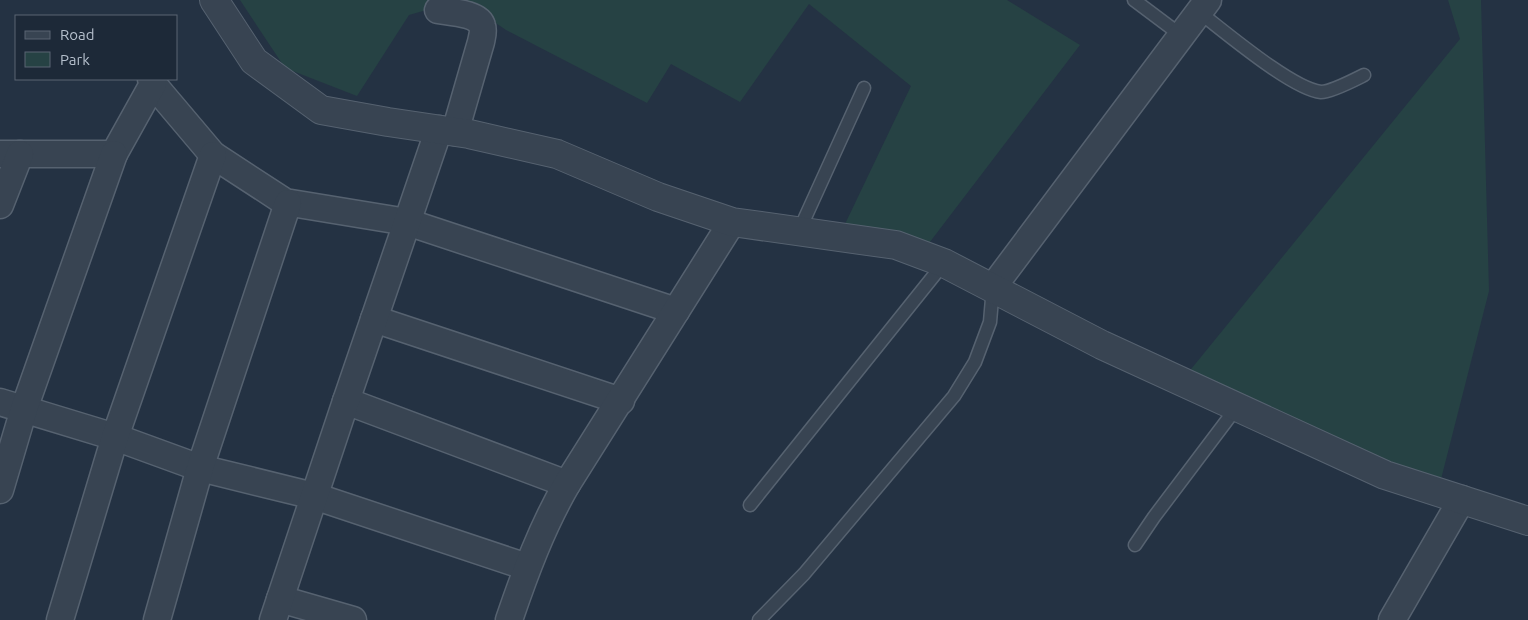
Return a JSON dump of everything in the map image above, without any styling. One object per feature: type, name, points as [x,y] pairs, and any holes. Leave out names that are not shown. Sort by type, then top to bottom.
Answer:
[{"type":"street","points":[[214,0],[254,61],[322,110],[447,131],[557,154],[658,197],[732,222],[896,245],[944,263],[993,287],[1102,346],[1385,475],[1528,521]]},
{"type":"street","points":[[993,287],[1203,6]]},
{"type":"street","points":[[354,620],[276,609],[407,222],[447,131],[481,42],[483,28],[481,22],[473,16],[438,10]]},
{"type":"street","points":[[0,490],[12,405],[114,154],[152,81],[213,155],[288,203],[407,222],[676,311]]},
{"type":"street","points":[[0,206],[10,154],[114,154]]},
{"type":"street","points":[[60,620],[115,437],[213,155]]},
{"type":"street","points":[[157,620],[200,468],[288,203]]},
{"type":"street","points":[[509,620],[527,568],[551,512],[566,484],[732,222]]},
{"type":"street","points":[[374,319],[620,401]]},
{"type":"street","points":[[346,401],[566,484]]},
{"type":"street","points":[[12,405],[115,437],[200,468],[314,496],[527,568]]},
{"type":"street","points":[[1392,620],[1462,499]]},
{"type":"lane","points":[[1134,0],[1182,36]]},
{"type":"lane","points":[[1203,6],[1281,74],[1303,86],[1323,92],[1364,75]]},
{"type":"lane","points":[[799,231],[864,88]]},
{"type":"lane","points":[[750,505],[944,263]]},
{"type":"lane","points":[[759,620],[804,574],[954,396],[975,362],[990,322],[993,287]]},
{"type":"lane","points":[[1135,546],[1154,517],[1237,407]]},
{"type":"green space","points":[[240,0],[461,0],[409,15],[357,96],[285,68]]},
{"type":"green space","points":[[462,0],[1007,0],[1080,45],[920,255],[835,245],[911,86],[809,4],[740,102],[671,64],[647,103],[506,30]]},
{"type":"green space","points":[[1448,0],[1481,0],[1489,291],[1438,491],[1183,379],[1460,39]]}]
